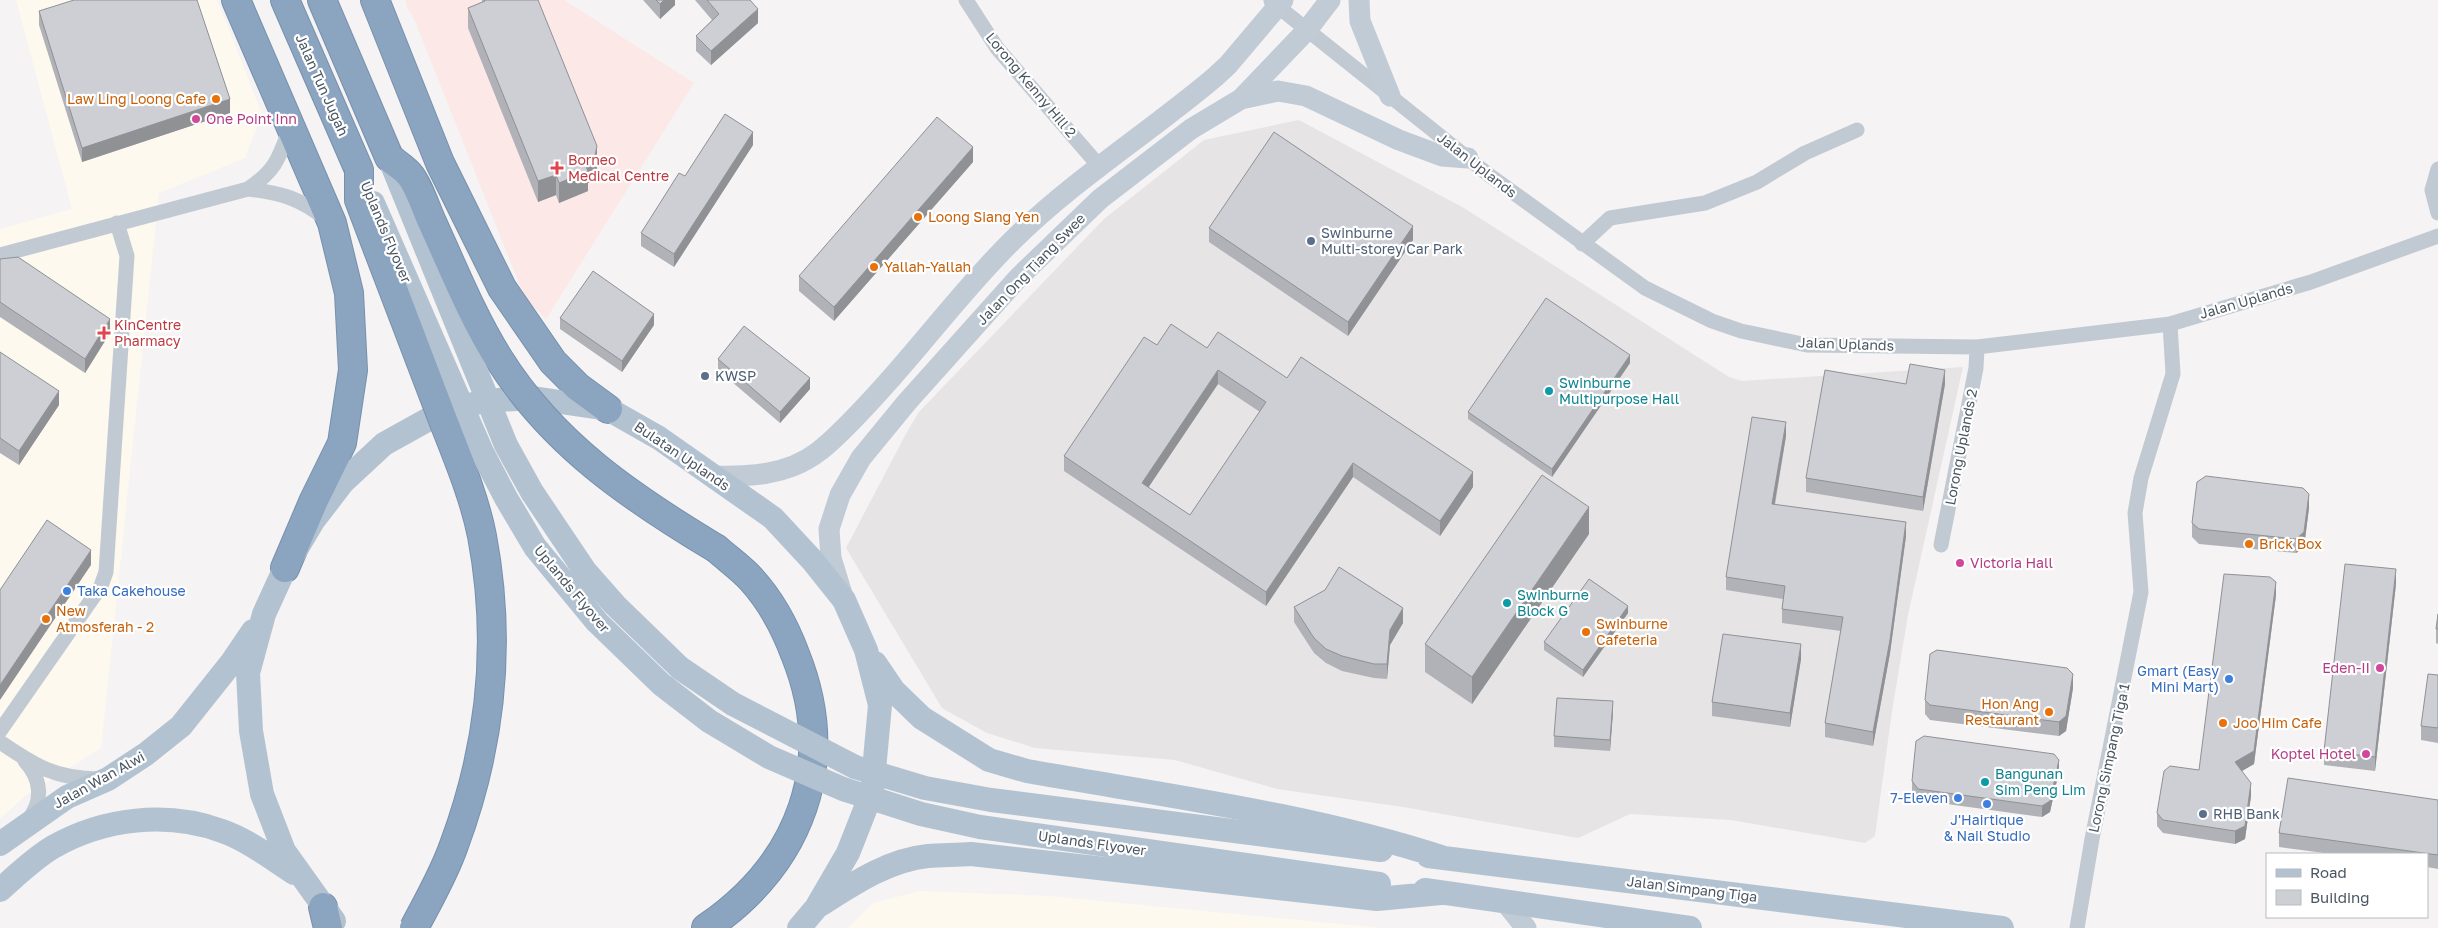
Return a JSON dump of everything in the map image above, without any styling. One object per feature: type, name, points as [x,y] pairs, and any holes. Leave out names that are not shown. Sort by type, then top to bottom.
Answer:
[{"type":"highway","points":[[236,0],[332,224],[349,294],[353,370],[342,443],[314,500],[285,568]]},
{"type":"highway","name":"Jalan Tun Jugah","points":[[285,0],[359,170]]},
{"type":"highway","points":[[322,0],[389,157],[410,175],[473,309],[499,358],[518,387],[547,421],[585,458],[635,499],[717,550],[751,579],[777,614],[792,644],[806,680],[813,714],[814,764],[792,835],[777,861],[731,911],[706,928]]},
{"type":"highway","points":[[375,0],[440,162],[502,288],[552,362],[578,387],[608,409]]},
{"type":"highway","name":"Uplands Flyover","points":[[359,170],[359,200],[461,469],[481,533],[492,597],[493,659],[487,729],[472,792],[454,847],[414,928]]},
{"type":"main road","name":"Jalan Ong Tiang Swee","points":[[844,600],[831,558],[829,529],[840,495],[861,458],[907,402],[1019,277],[1100,199],[1190,130],[1241,99],[1307,30],[1330,0]]},
{"type":"main road","points":[[1359,0],[1360,21],[1390,96]]},
{"type":"main road","name":"Jalan Ong Tiang Swee","points":[[713,476],[741,477],[767,474],[793,466],[817,453],[894,378],[958,300],[1012,240],[1100,167],[1215,77],[1277,2]]},
{"type":"main road","points":[[1241,99],[1278,91],[1306,96],[1399,140],[1442,156],[1468,158]]},
{"type":"main road","name":"Uplands Flyover","points":[[389,157],[506,445],[532,492],[585,571],[615,605],[680,668],[734,704],[855,767],[925,788],[1001,801],[1382,850]]},
{"type":"main road","name":"Uplands Flyover","points":[[359,170],[482,452],[536,547],[597,622],[661,684],[709,721],[777,760],[843,789],[921,814],[980,827],[1441,893]]},
{"type":"main road","name":"Bulatan Uplands","points":[[340,928],[325,918],[284,851],[262,794],[250,731],[248,673],[264,614],[285,568],[312,521],[344,482],[384,444],[429,419],[482,401],[533,398],[608,409],[659,438],[773,518],[812,560],[844,600],[866,650],[880,705],[878,751],[872,792],[848,852],[816,908],[799,928]]},
{"type":"main road","name":"Jalan Wan Alwi","points":[[0,844],[67,797],[108,778],[146,754],[181,726],[232,662],[264,614]]},
{"type":"main road","points":[[866,650],[894,691],[922,718],[989,760],[1027,771],[1318,823],[1388,840],[1444,858]]},
{"type":"main road","points":[[0,890],[30,863],[54,847],[94,829],[123,821],[154,819],[192,822],[222,831],[246,842],[301,878]]},
{"type":"main road","name":"Jalan Simpang Tiga","points":[[1382,850],[2002,928]]},
{"type":"main road","points":[[816,908],[856,881],[892,865],[927,856],[971,854],[1377,899],[1441,893],[1690,928]]},
{"type":"main road","points":[[1506,902],[1526,928]]},
{"type":"main road","points":[[1603,928],[1610,924],[1631,921]]},
{"type":"street","name":"Lorong Kenny Hill 2","points":[[966,0],[997,48],[1100,167]]},
{"type":"street","name":"Jalan Uplands","points":[[1277,2],[1307,30],[1468,158],[1582,244],[1645,288],[1712,321],[1741,331],[1807,345],[1977,347],[2170,324],[2311,282],[2438,236]]},
{"type":"street","points":[[0,255],[248,189],[261,180],[280,158],[290,126]]},
{"type":"street","points":[[1582,244],[1610,218],[1705,203],[1757,182],[1805,153],[1857,130]]},
{"type":"street","points":[[2438,169],[2432,190],[2438,213]]},
{"type":"street","points":[[248,189],[284,194],[299,200],[332,224]]},
{"type":"street","points":[[0,731],[101,586],[106,572],[128,256],[117,223]]},
{"type":"street","name":"Lorong Simpang Tiga 1","points":[[2077,928],[2092,838],[2142,592],[2135,513],[2141,478],[2173,374],[2170,324]]},
{"type":"street","name":"Lorong Uplands 2","points":[[1941,546],[1976,368],[1977,347]]},
{"type":"street","points":[[0,742],[20,756],[50,772],[74,779],[108,778]]},
{"type":"street","points":[[20,756],[33,769],[40,785],[36,810],[21,828]]},
{"type":"shaded area","points":[[16,0],[217,0],[262,114],[245,158],[159,193],[101,748],[25,796],[0,819],[0,229],[72,209]]},
{"type":"shaded area","name":"Borneo Medical Centre","points":[[406,0],[564,0],[694,83],[546,319],[525,298],[415,21],[406,5]]},
{"type":"shaded area","points":[[1299,120],[1464,208],[1729,377],[1742,381],[1963,367],[1908,615],[1892,711],[1875,836],[1865,843],[1731,820],[1630,814],[1578,838],[1403,807],[1277,789],[1175,760],[1035,748],[987,733],[942,708],[846,548],[908,430],[919,412],[1104,219],[1204,140]]},
{"type":"shaded area","points":[[920,891],[1049,896],[1382,928],[848,928],[873,903]]},
{"type":"building","points":[[74,0],[197,0],[230,99],[82,148],[39,11]]},
{"type":"building","points":[[485,0],[538,0],[597,146],[594,160],[585,164],[588,171],[559,183],[556,175],[538,181],[468,8]]},
{"type":"building","points":[[656,0],[664,0],[660,4]]},
{"type":"building","points":[[707,0],[750,0],[758,9],[711,51],[696,36],[719,14]]},
{"type":"building","points":[[725,114],[753,132],[674,254],[641,233],[679,173],[685,176]]},
{"type":"building","points":[[937,117],[973,147],[834,307],[799,276]]},
{"type":"building","name":"Swinburne Multi-storey Car Park","points":[[1274,132],[1413,226],[1348,322],[1209,228]]},
{"type":"building","points":[[18,257],[110,319],[85,359],[0,302],[0,259]]},
{"type":"building","points":[[593,271],[654,314],[622,361],[560,318]]},
{"type":"building","name":"Swinburne Multipurpose Hall","points":[[1546,298],[1630,355],[1552,469],[1468,412]]},
{"type":"building","points":[[1171,324],[1207,348],[1218,332],[1287,378],[1301,357],[1473,472],[1440,521],[1353,463],[1266,592],[1064,456],[1144,337],[1157,345]],"holes":[[[1218,370],[1266,402],[1190,515],[1142,483]]]},
{"type":"building","points":[[744,326],[810,378],[780,412],[718,359]]},
{"type":"building","points":[[0,352],[59,391],[19,451],[0,438]]},
{"type":"building","points":[[1910,364],[1945,370],[1923,497],[1806,478],[1825,370],[1906,384]]},
{"type":"building","points":[[1752,417],[1786,422],[1772,504],[1906,522],[1890,640],[1873,732],[1825,723],[1843,617],[1782,609],[1785,586],[1726,577]]},
{"type":"building","name":"Swinburne Block G","points":[[1542,475],[1589,507],[1472,677],[1425,644]]},
{"type":"building","points":[[2206,476],[2303,488],[2309,494],[2304,532],[2296,539],[2199,529],[2192,523],[2197,482]]},
{"type":"building","points":[[47,520],[91,550],[0,685],[0,590]]},
{"type":"building","points":[[2345,564],[2396,569],[2375,757],[2324,751]]},
{"type":"building","points":[[1339,567],[1403,608],[1390,630],[1387,664],[1374,664],[1342,656],[1326,649],[1314,638],[1294,607],[1325,590]]},
{"type":"building","points":[[2224,574],[2270,577],[2276,582],[2254,751],[2235,762],[2251,783],[2245,826],[2235,831],[2163,820],[2157,813],[2164,771],[2170,766],[2199,770]]},
{"type":"building","name":"Swinburne Cafeteria","points":[[1589,579],[1628,606],[1583,670],[1544,642]]},
{"type":"building","points":[[1723,634],[1801,644],[1790,713],[1712,702]]},
{"type":"building","points":[[1937,650],[2067,668],[2073,674],[2066,716],[2059,722],[1930,705],[1925,700],[1930,654]]},
{"type":"building","points":[[2428,674],[2438,675],[2438,728],[2421,726]]},
{"type":"building","points":[[1557,698],[1613,701],[1610,740],[1554,736]]},
{"type":"building","name":"Bangunan Sim Peng Lim","points":[[1924,736],[2054,754],[2059,760],[2050,801],[2042,806],[1918,789],[1912,781],[1916,741]]},
{"type":"building","points":[[2288,778],[2438,800],[2438,855],[2279,833]]},
{"type":"place","name":"Law Ling Loong Cafe","points":[[216,99]]},
{"type":"place","name":"One Point Inn","points":[[196,119]]},
{"type":"place","name":"Borneo Medical Centre","points":[[557,168]]},
{"type":"place","name":"Loong Siang Yen","points":[[918,217]]},
{"type":"place","name":"Swinburne Multi-storey Car Park","points":[[1311,241]]},
{"type":"place","name":"Yallah-Yallah","points":[[874,267]]},
{"type":"place","name":"KinCentre Pharmacy","points":[[104,333]]},
{"type":"place","name":"KWSP","points":[[705,376]]},
{"type":"place","name":"Swinburne Multipurpose Hall","points":[[1549,391]]},
{"type":"place","name":"Brick Box","points":[[2249,544]]},
{"type":"place","name":"Victoria Hall","points":[[1960,563]]},
{"type":"place","name":"Taka Cakehouse","points":[[67,591]]},
{"type":"place","name":"Swinburne Block G","points":[[1507,603]]},
{"type":"place","name":"New Atmosferah - 2","points":[[46,619]]},
{"type":"place","name":"Swinburne Cafeteria","points":[[1586,632]]},
{"type":"place","name":"Eden-II","points":[[2380,668]]},
{"type":"place","name":"Gmart (Easy Mini Mart)","points":[[2229,679]]},
{"type":"place","name":"Hon Ang Restaurant","points":[[2049,712]]},
{"type":"place","name":"Joo Him Cafe","points":[[2223,723]]},
{"type":"place","name":"Koptel Hotel","points":[[2366,754]]},
{"type":"place","name":"Bangunan Sim Peng Lim","points":[[1985,782]]},
{"type":"place","name":"7-Eleven","points":[[1958,798]]},
{"type":"place","name":"J'Hairtique & Nail Studio","points":[[1987,804]]},
{"type":"place","name":"RHB Bank","points":[[2203,814]]}]
